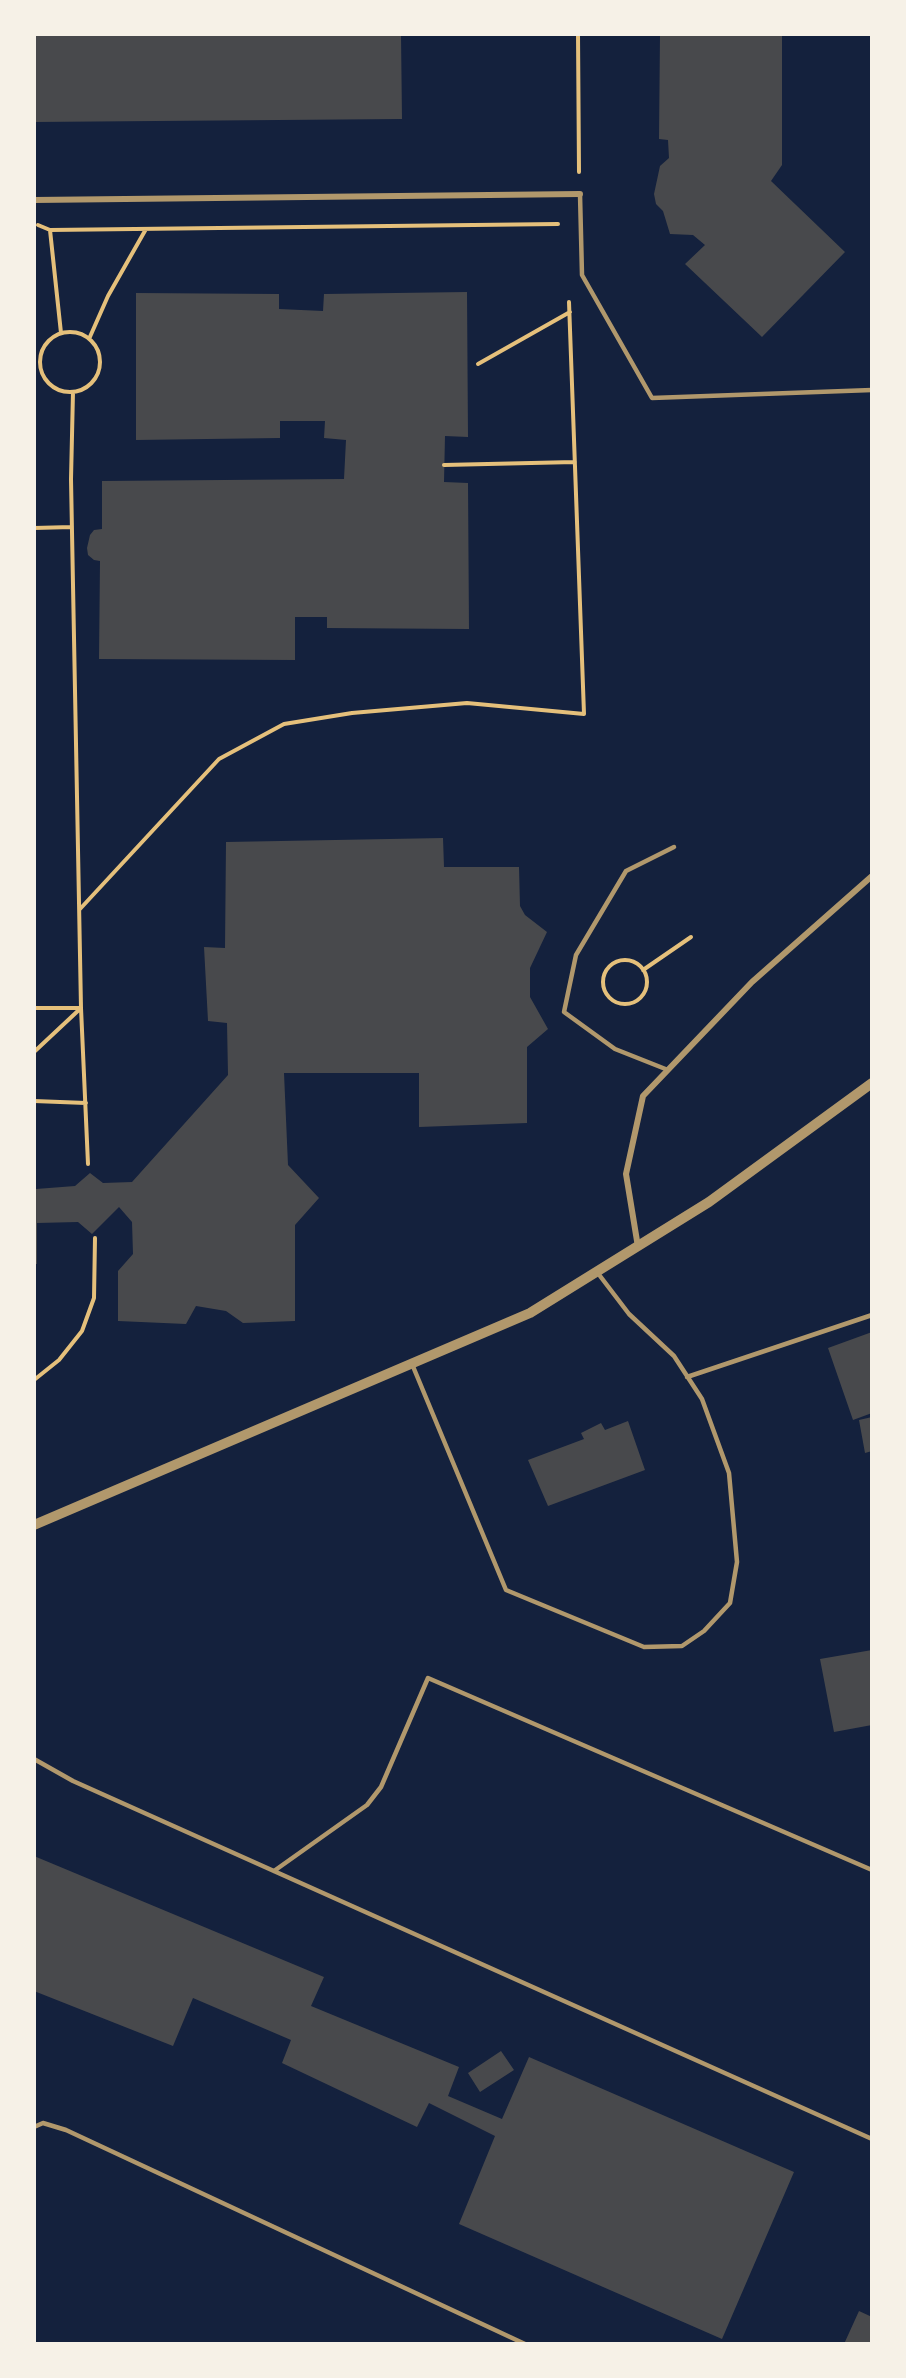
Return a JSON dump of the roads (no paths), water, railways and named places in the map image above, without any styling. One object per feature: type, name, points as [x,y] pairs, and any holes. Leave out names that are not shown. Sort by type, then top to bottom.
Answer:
[{"type":"street","points":[[34,200],[580,194]]},
{"type":"street","points":[[638,1247],[626,1174],[643,1096],[752,982],[872,876]]},
{"type":"street","points":[[34,1525],[530,1312],[710,1202],[872,1083]]},
{"type":"lane","points":[[580,194],[582,275],[652,398],[872,390]]},
{"type":"lane","points":[[668,1071],[615,1048],[564,1012],[576,955],[626,871],[674,847]]},
{"type":"lane","points":[[412,1364],[506,1590],[644,1647],[682,1646],[704,1631],[730,1603],[737,1562],[729,1473],[702,1399],[674,1356],[628,1314],[597,1272]]},
{"type":"lane","points":[[687,1377],[872,1315]]},
{"type":"lane","points":[[274,1871],[367,1805],[381,1787],[428,1678],[872,1870]]},
{"type":"lane","points":[[34,1759],[73,1781],[872,2139]]},
{"type":"lane","points":[[34,2127],[43,2123],[66,2130],[525,2343]]}]
